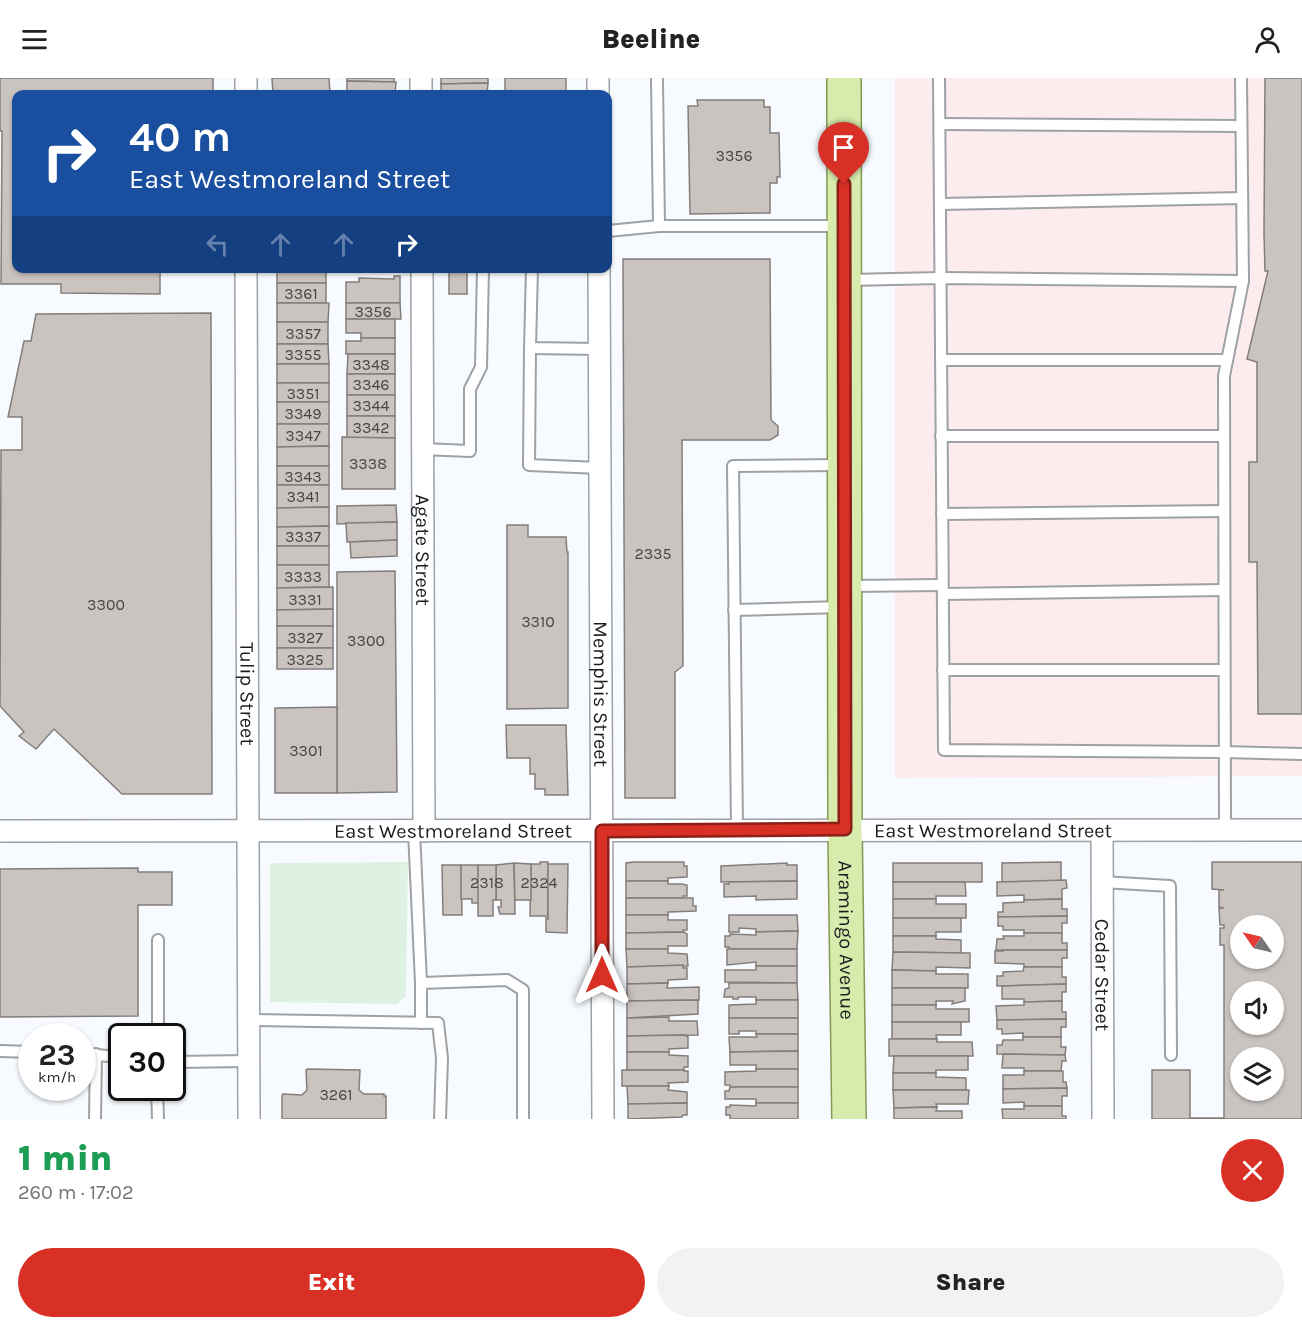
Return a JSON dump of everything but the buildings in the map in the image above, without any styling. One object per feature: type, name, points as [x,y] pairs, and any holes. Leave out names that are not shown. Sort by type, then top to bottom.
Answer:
[{"type":"main road","name":"Aramingo Avenue","points":[[844,78],[845,829],[849,1119]]},
{"type":"street","name":"Tulip Street","points":[[246,273],[249,1119]]},
{"type":"street","name":"Agate Street","points":[[419,831],[423,449],[422,273]]},
{"type":"street","name":"Memphis Street","points":[[599,273],[603,1119]]},
{"type":"street","name":"East Westmoreland Street","points":[[0,831],[1302,830]]},
{"type":"street","name":"Cedar Street","points":[[1102,831],[1103,1119]]},
{"type":"lane","points":[[939,78],[944,750],[1302,754]]},
{"type":"lane","points":[[1225,830],[1224,376],[1243,281],[1241,78]]},
{"type":"lane","points":[[657,80],[659,226]]},
{"type":"lane","points":[[940,124],[1241,126]]},
{"type":"lane","points":[[940,204],[1242,198]]},
{"type":"lane","points":[[612,231],[659,226],[844,226]]},
{"type":"lane","points":[[423,449],[470,451],[470,389],[481,367],[483,273]]},
{"type":"lane","points":[[532,273],[529,465],[600,468]]},
{"type":"lane","points":[[845,280],[941,278],[1243,281]]},
{"type":"lane","points":[[530,348],[599,349]]},
{"type":"lane","points":[[941,360],[1227,360]]},
{"type":"lane","points":[[942,436],[1224,436]]},
{"type":"lane","points":[[737,830],[733,466],[845,465]]},
{"type":"lane","points":[[942,514],[1224,512]]},
{"type":"lane","points":[[734,610],[845,596],[943,589],[1224,590]]},
{"type":"lane","points":[[943,670],[1224,670]]},
{"type":"lane","points":[[419,831],[421,1023]]},
{"type":"lane","points":[[1102,882],[1170,886],[1171,1055]]},
{"type":"lane","points":[[158,940],[158,1023]]},
{"type":"lane","points":[[421,982],[507,980],[523,990],[523,1119]]},
{"type":"lane","points":[[249,1020],[438,1023],[442,1058],[440,1119]]},
{"type":"lane","points":[[0,1051],[18,1052]]},
{"type":"lane","points":[[96,1054],[108,1056]]},
{"type":"lane","points":[[186,1062],[249,1062]]},
{"type":"lane","points":[[95,1101],[95,1119]]},
{"type":"lane","points":[[158,1101],[158,1119]]},
{"type":"shaded area","points":[[895,78],[1302,78],[1302,776],[895,778]]},
{"type":"green space","points":[[408,862],[406,996],[397,1004],[270,1002],[270,863]]},
{"type":"route","points":[[602,975],[602,831],[845,829],[844,184]]}]
